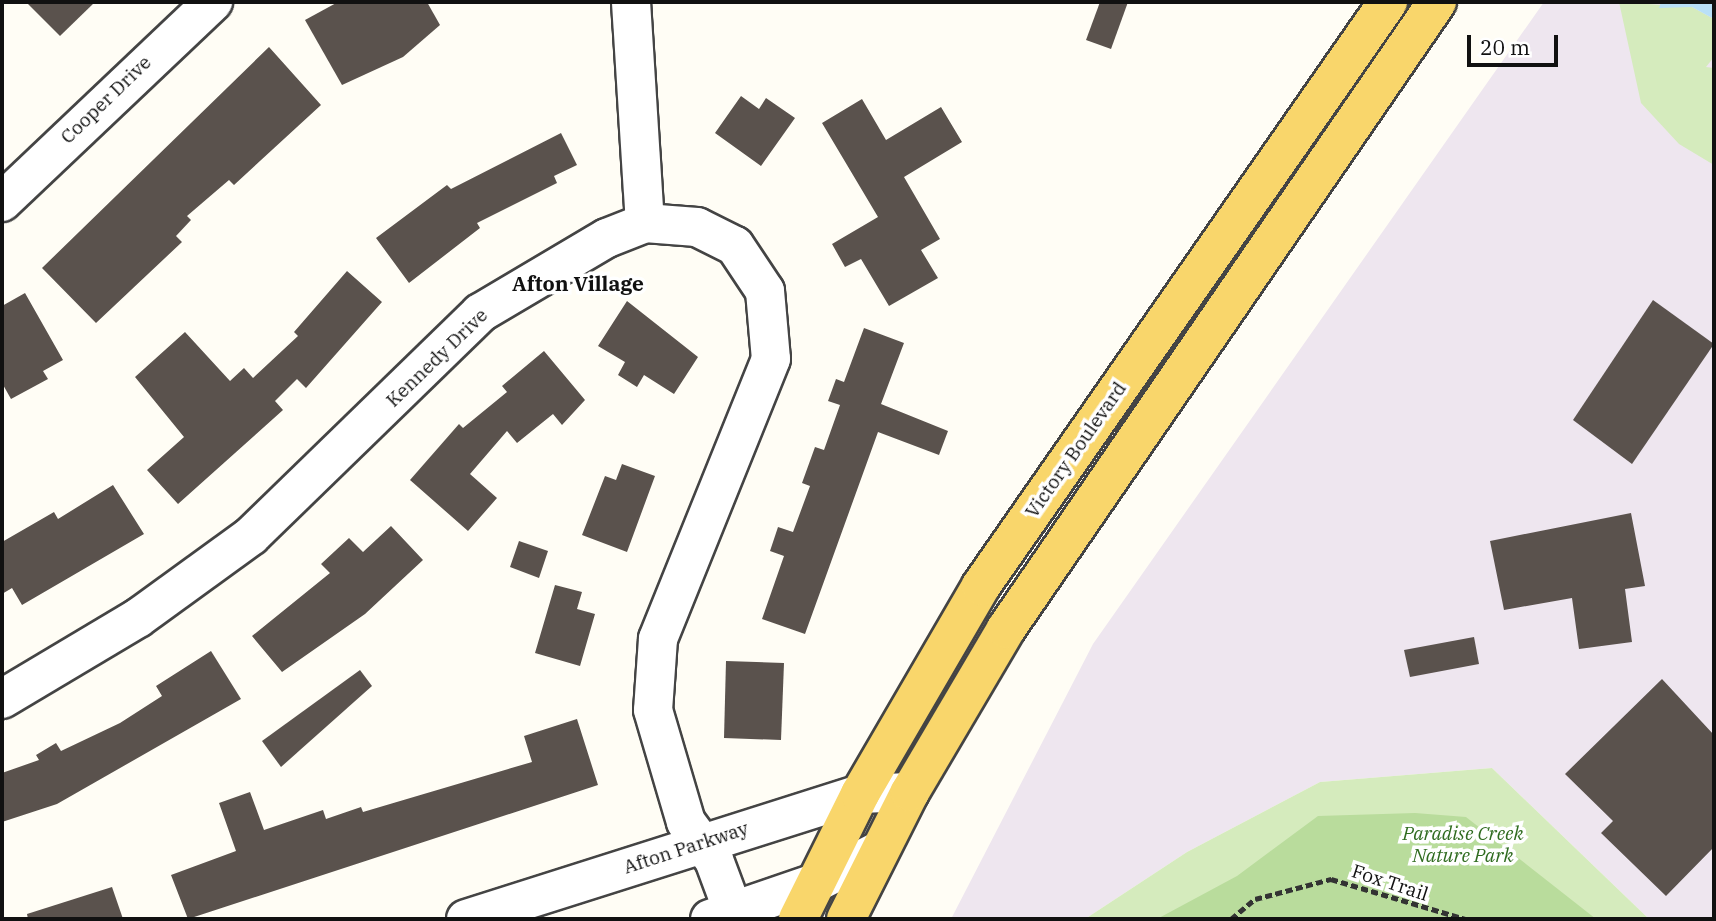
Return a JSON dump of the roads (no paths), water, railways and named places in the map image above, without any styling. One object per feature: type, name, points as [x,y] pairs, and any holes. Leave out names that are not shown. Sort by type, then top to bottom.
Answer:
[{"type":"main road","name":"Victory Boulevard","points":[[798,919],[860,794],[981,586],[1388,2]]},
{"type":"main road","points":[[846,919],[910,792],[1006,629],[1437,2]]},
{"type":"street","name":"Cooper Drive","points":[[2,202],[213,2]]},
{"type":"street","points":[[631,2],[645,223]]},
{"type":"street","name":"Kennedy Drive","points":[[2,699],[138,618],[251,536],[480,313],[551,268],[645,223],[697,227],[735,246],[765,291],[770,320],[771,359],[760,394],[658,639],[653,710],[697,844],[714,860],[721,915]]},
{"type":"street","name":"Afton Parkway","points":[[466,919],[860,794],[910,792]]},
{"type":"street","points":[[721,915],[815,883],[878,851]]},
{"type":"water","points":[[1661,2],[1714,2],[1714,19],[1692,7],[1659,8]]},
{"type":"district","name":"Afton Village","points":[[578,283]]},
{"type":"park label","name":"Paradise Creek Nature Park","points":[[1463,845]]}]
